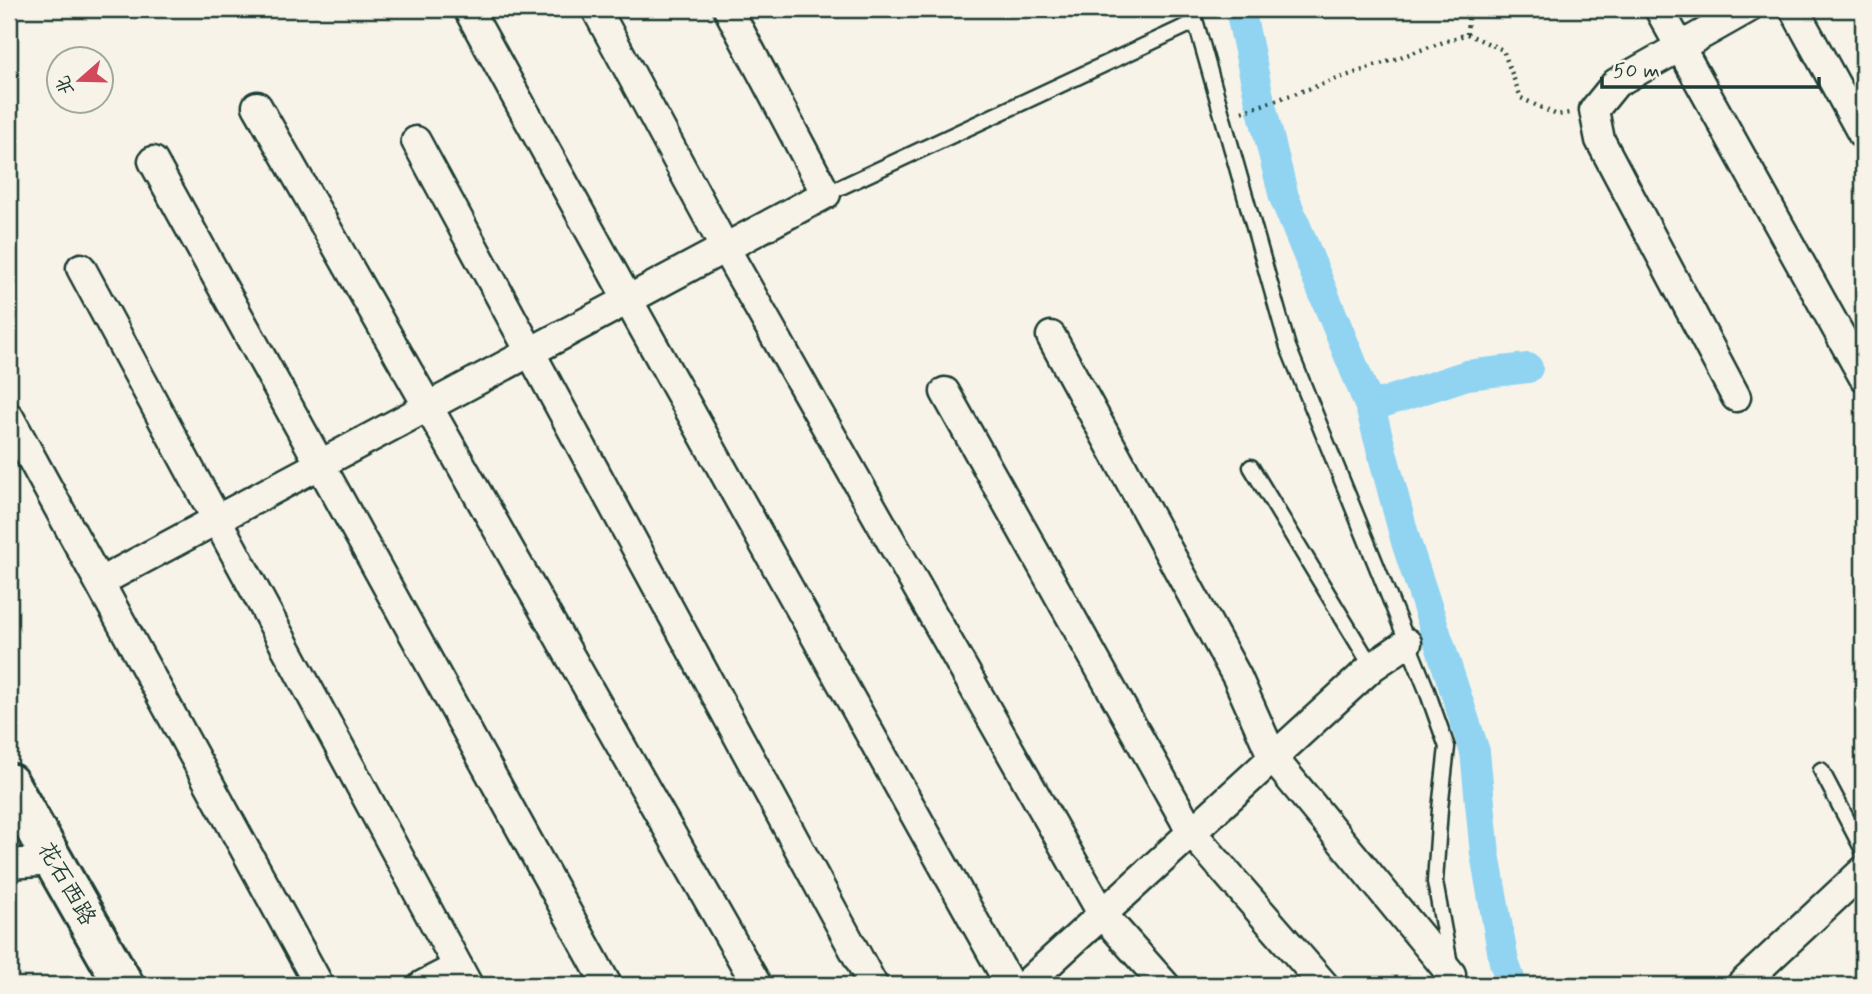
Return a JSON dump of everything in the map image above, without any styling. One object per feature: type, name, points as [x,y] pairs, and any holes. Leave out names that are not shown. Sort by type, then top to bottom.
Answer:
[{"type":"street","points":[[468,9],[1010,985]]},
{"type":"street","points":[[596,9],[725,248],[1103,915],[1165,985]]},
{"type":"street","points":[[100,582],[827,194],[728,9]]},
{"type":"street","points":[[1658,9],[1863,376]]},
{"type":"street","points":[[1736,397],[1600,141],[1594,110],[1616,82],[1747,9]]},
{"type":"street","points":[[1794,9],[1863,135]]},
{"type":"street","points":[[257,106],[757,985]]},
{"type":"street","points":[[416,141],[873,985]]},
{"type":"street","points":[[153,161],[607,985]]},
{"type":"street","points":[[81,268],[463,976],[423,985]]},
{"type":"street","points":[[1051,336],[1237,677],[1273,758],[1454,980]]},
{"type":"street","points":[[945,392],[1192,833],[1324,985]]},
{"type":"street","points":[[9,417],[319,985]]},
{"type":"street","points":[[1025,985],[1372,667],[1408,643]]},
{"type":"street","name":"花石西路","points":[[9,783],[124,985]]},
{"type":"street","points":[[9,863],[53,862]]},
{"type":"street","points":[[1741,985],[1863,871]]},
{"type":"lane","points":[[827,194],[1193,15],[1288,347],[1408,643],[1447,747],[1435,882],[1454,980]]},
{"type":"lane","points":[[1251,467],[1372,667]]},
{"type":"lane","points":[[1821,770],[1863,850]]},
{"type":"path","points":[[1467,34],[1469,9]]},
{"type":"path","points":[[1235,114],[1467,34],[1503,50],[1521,98],[1557,115],[1594,110]]},
{"type":"waterway","points":[[1240,9],[1284,197],[1370,407],[1406,542],[1475,752],[1485,854],[1504,962],[1512,985]]},
{"type":"waterway","points":[[1370,407],[1467,375],[1528,368]]}]
